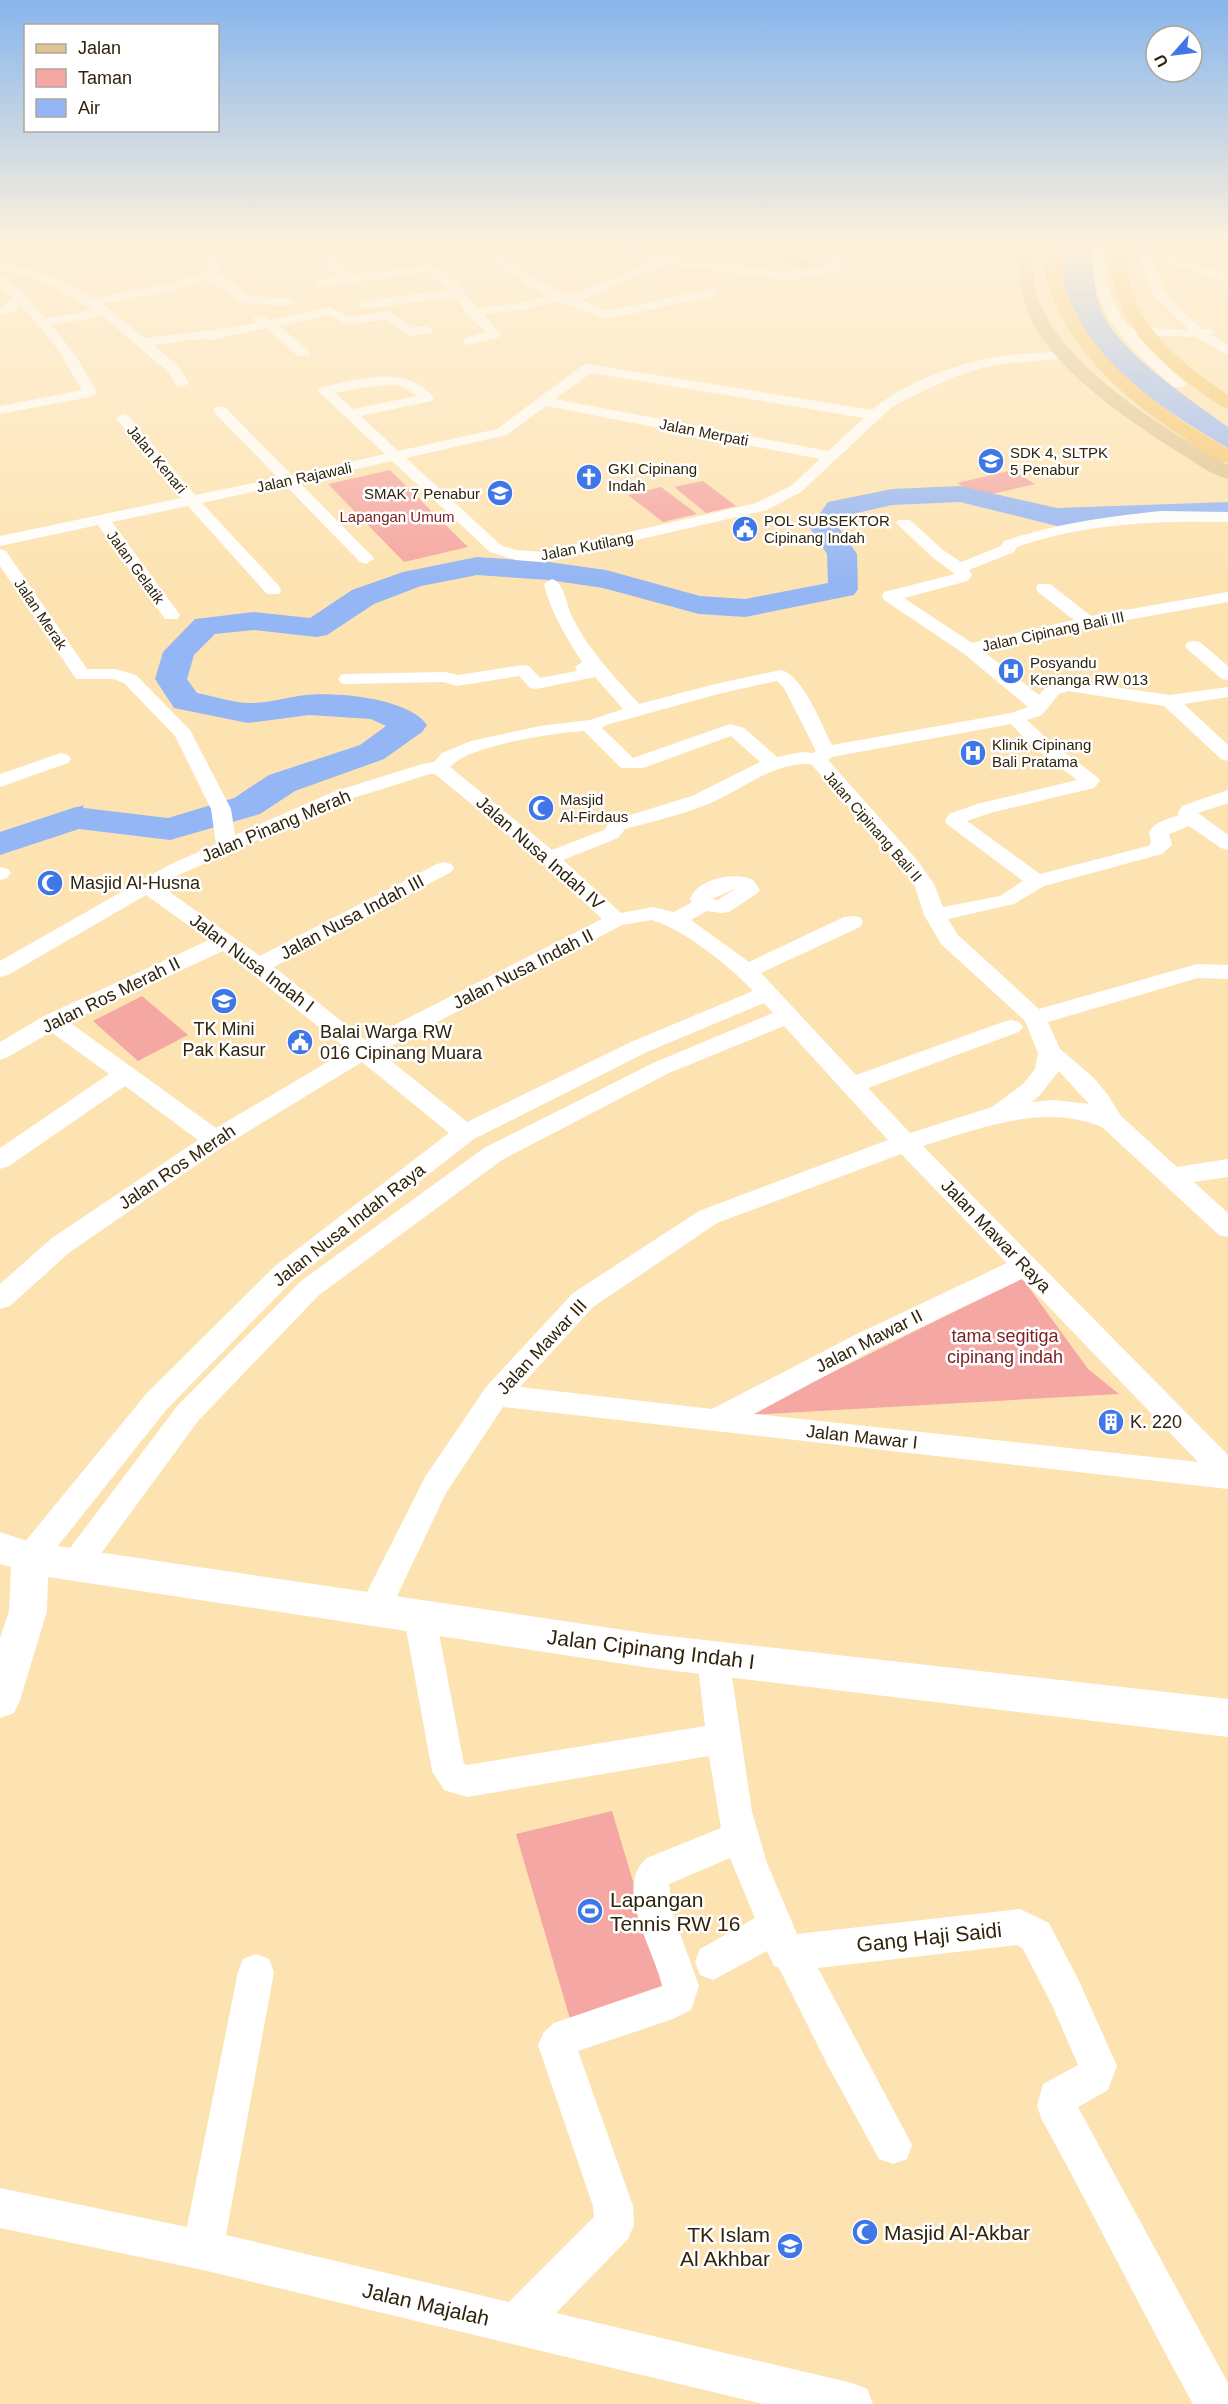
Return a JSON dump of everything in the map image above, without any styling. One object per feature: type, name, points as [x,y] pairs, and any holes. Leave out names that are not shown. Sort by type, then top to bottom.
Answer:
[{"type":"highway","points":[[1097,355],[1126,386],[1159,413],[1228,457]]},
{"type":"highway","points":[[1167,355],[1228,403]]},
{"type":"main road","points":[[1068,355],[1106,395],[1145,423],[1228,473]]},
{"type":"street","points":[[0,410],[90,394],[78,368],[69,355]]},
{"type":"street","points":[[156,355],[173,369],[182,383]]},
{"type":"street","name":"Jalan Kutilang","points":[[351,414],[427,398],[409,384],[382,380],[325,391],[496,549],[516,555],[541,557],[761,507],[796,489],[887,404],[935,380],[967,368],[1031,355]]},
{"type":"street","points":[[1149,355],[1179,384]]},
{"type":"street","name":"Jalan Rajawali","points":[[0,541],[396,457],[502,432],[588,368],[875,415]]},
{"type":"street","name":"Jalan Merpati","points":[[543,401],[830,456]]},
{"type":"street","points":[[220,410],[366,559]]},
{"type":"street","name":"Jalan Kenari","points":[[123,418],[192,501],[273,590]]},
{"type":"street","points":[[960,568],[1008,549],[1010,544],[1065,528],[1161,516],[1228,517]]},
{"type":"street","name":"Jalan Gelatik","points":[[102,520],[171,615]]},
{"type":"street","points":[[904,523],[926,541],[934,552],[960,568],[964,575],[890,596],[969,649]]},
{"type":"street","name":"Jalan Merak","points":[[0,554],[82,675],[116,674],[130,679],[183,734],[222,815],[227,846]]},
{"type":"street","points":[[552,584],[556,604],[573,635],[593,664],[635,711]]},
{"type":"street","points":[[1044,588],[1088,622]]},
{"type":"street","name":"Jalan Cipinang Bali III","points":[[969,649],[1088,622],[1228,597]]},
{"type":"street","points":[[1194,646],[1228,675]]},
{"type":"street","name":"Jalan Cipinang Bali III","points":[[969,649],[1041,706]]},
{"type":"street","points":[[347,679],[445,677],[457,681],[523,670],[536,684],[588,674],[584,667],[593,664]]},
{"type":"street","name":"Jalan Pinang Merah","points":[[0,970],[174,870],[340,796],[437,768],[447,758],[474,747],[568,726],[592,725],[715,689],[781,675],[792,686],[821,756]]},
{"type":"street","name":"Jalan Cipinang Bali II","points":[[1050,1053],[1035,1018],[949,939],[935,915],[924,884],[821,756],[1015,718],[1035,711],[1053,690],[1071,685],[1170,701],[1228,692]]},
{"type":"street","points":[[1170,701],[1228,755]]},
{"type":"street","points":[[1015,718],[1039,742],[1090,781],[984,808],[956,818],[955,821],[1037,882]]},
{"type":"street","points":[[592,725],[593,731],[628,764],[636,764],[730,730],[737,732],[773,763]]},
{"type":"street","points":[[549,858],[611,834],[618,825],[710,796],[773,763],[796,757],[821,756]]},
{"type":"street","points":[[0,781],[61,759]]},
{"type":"street","name":"Jalan Nusa Indah IV","points":[[437,768],[549,858],[616,920],[653,913],[676,920],[747,971],[766,994]]},
{"type":"street","points":[[935,915],[1007,900],[1037,882],[1155,850],[1162,845],[1159,832],[1165,827],[1228,796]]},
{"type":"street","points":[[1192,814],[1228,844]]},
{"type":"street","name":"Jalan Nusa Indah III","points":[[259,966],[444,868]]},
{"type":"street","name":"Jalan Nusa Indah I","points":[[148,886],[259,966],[465,1133]]},
{"type":"street","points":[[676,920],[704,904]]},
{"type":"street","name":"Jalan Nusa Indah II","points":[[365,1050],[616,920]]},
{"type":"street","points":[[747,971],[852,922]]},
{"type":"street","name":"Jalan Ros Merah II","points":[[0,1053],[52,1021],[224,942]]},
{"type":"street","points":[[1035,1018],[1197,971],[1228,972]]},
{"type":"street","name":"Jalan Mawar Raya","points":[[766,994],[904,1143],[1228,1476]]},
{"type":"street","name":"Jalan Nusa Indah Raya","points":[[28,1611],[15,1553],[157,1401],[284,1274],[465,1133],[639,1047],[766,994]]},
{"type":"street","name":"Jalan Nusa Indah Raya","points":[[0,1700],[28,1611],[75,1566],[188,1413],[310,1288],[493,1154],[661,1068],[787,1016]]},
{"type":"street","points":[[52,1021],[215,1140]]},
{"type":"street","points":[[851,1086],[1011,1028]]},
{"type":"street","name":"Jalan Ros Merah","points":[[0,1299],[61,1245],[215,1140],[365,1050]]},
{"type":"street","points":[[1001,1113],[1031,1089],[1043,1076],[1047,1071],[1050,1053],[1070,1066],[1105,1107],[1111,1121]]},
{"type":"street","points":[[0,1160],[125,1074]]},
{"type":"street","points":[[1001,1113],[1064,1109],[1086,1111],[1111,1121],[1228,1228]]},
{"type":"street","name":"Jalan Mawar III","points":[[377,1610],[381,1596],[435,1486],[496,1395],[583,1300],[708,1217],[904,1143],[1001,1113]]},
{"type":"street","points":[[1170,1177],[1228,1168]]},
{"type":"street","name":"Jalan Mawar II","points":[[715,1421],[865,1342],[1025,1266]]},
{"type":"street","name":"Jalan Mawar I","points":[[496,1395],[1228,1476]]},
{"type":"street","name":"Jalan Cipinang Indah I","points":[[15,1553],[75,1566],[651,1651],[1228,1718]]},
{"type":"street","points":[[420,1618],[449,1771],[456,1779],[466,1780],[722,1739]]},
{"type":"street","points":[[713,1657],[722,1739],[741,1838],[784,1940],[840,2051],[893,2145]]},
{"type":"street","points":[[515,2325],[614,2225],[613,2206],[557,2045],[567,2036],[673,2001],[679,1997],[682,1989],[653,1902],[650,1884],[652,1875],[659,1870],[741,1838]]},
{"type":"street","name":"Gang Haji Saidi","points":[[784,1940],[1020,1927],[1036,1936],[1066,1994],[1098,2066],[1095,2077],[1057,2098],[1056,2106],[1113,2208],[1166,2314],[1216,2404]]},
{"type":"street","points":[[713,1962],[784,1940]]},
{"type":"street","points":[[203,2250],[256,1972]]},
{"type":"street","name":"Jalan Majalah","points":[[0,2208],[203,2250],[852,2404]]},
{"type":"green space","name":"Lapangan Umum","points":[[390,470],[468,547],[404,562],[328,484]]},
{"type":"green space","points":[[1013,470],[1035,484],[979,497],[957,483]]},
{"type":"green space","points":[[703,481],[736,506],[706,513],[674,487]]},
{"type":"green space","points":[[661,487],[697,514],[663,522],[628,495]]},
{"type":"green space","points":[[142,996],[188,1035],[138,1061],[93,1021]]},
{"type":"green space","name":"tama segitiga cipinang indah","points":[[1022,1278],[1088,1369],[1119,1394],[747,1415]]},
{"type":"green space","name":"Lapangan Tennis RW 16","points":[[612,1811],[665,1988],[570,2019],[516,1834]]},
{"type":"water","points":[[1103,355],[1136,355],[1179,392],[1228,427],[1228,448],[1152,399]]},
{"type":"water","points":[[84,805],[77,824],[0,855],[0,835]]},
{"type":"waterway","points":[[0,844],[76,818],[170,829],[247,806],[282,783],[372,752],[410,725],[378,709],[309,705],[248,713],[186,701],[171,679],[179,652],[206,626],[254,621],[316,628],[363,597],[414,578],[477,566],[549,571],[606,579],[699,605],[745,608],[843,589],[842,554],[824,528],[838,508],[892,497],[960,494],[1057,517],[1228,511]]},
{"type":"place","name":"SDK 4, SLTPK 5 Penabur","points":[[991,461]]},
{"type":"place","name":"GKI Cipinang Indah","points":[[589,477]]},
{"type":"place","name":"SMAK 7 Penabur","points":[[500,493]]},
{"type":"place","name":"POL SUBSEKTOR Cipinang Indah","points":[[745,529]]},
{"type":"place","name":"Posyandu Kenanga RW 013","points":[[1011,671]]},
{"type":"place","name":"Klinik Cipinang Bali Pratama","points":[[973,753]]},
{"type":"place","name":"Masjid Al-Firdaus","points":[[541,808]]},
{"type":"place","name":"Masjid Al-Husna","points":[[50,883]]},
{"type":"place","name":"TK Mini Pak Kasur","points":[[224,1001]]},
{"type":"place","name":"Balai Warga RW 016 Cipinang Muara","points":[[300,1042]]},
{"type":"place","name":"K. 220","points":[[1111,1422]]},
{"type":"place","name":"Lapangan Tennis RW 16","points":[[590,1911]]},
{"type":"place","name":"Masjid Al-Akbar","points":[[865,2232]]},
{"type":"place","name":"TK Islam Al Akhbar","points":[[790,2246]]}]
